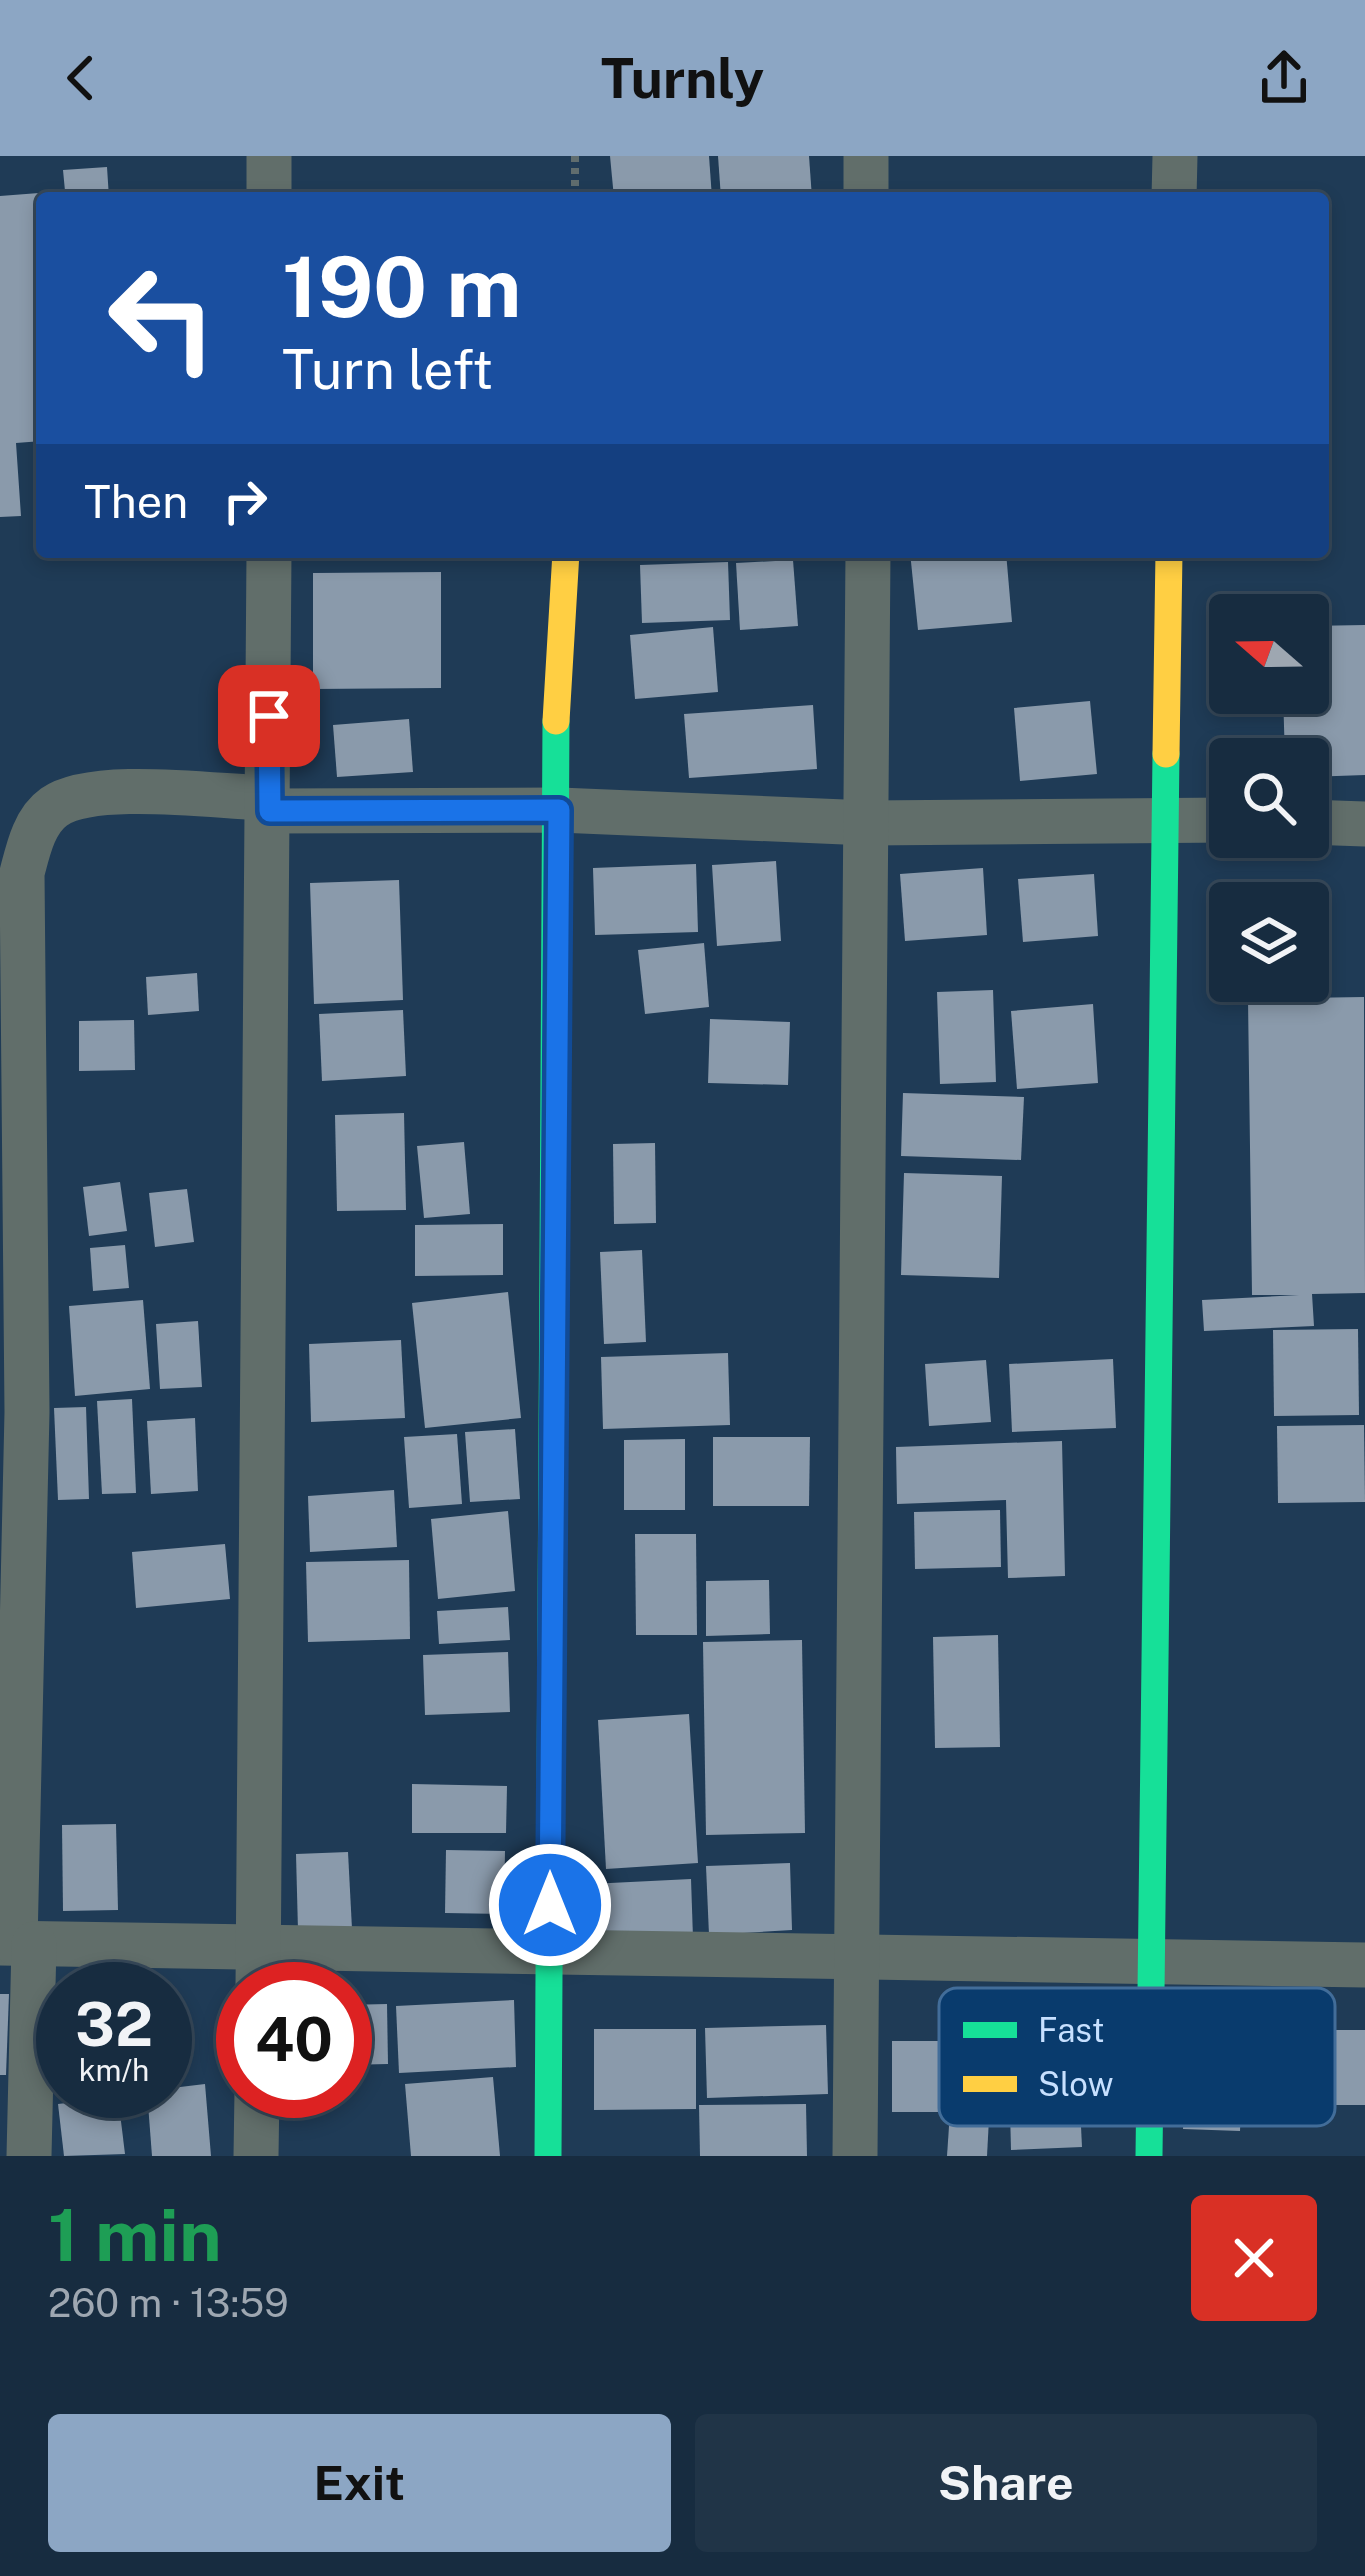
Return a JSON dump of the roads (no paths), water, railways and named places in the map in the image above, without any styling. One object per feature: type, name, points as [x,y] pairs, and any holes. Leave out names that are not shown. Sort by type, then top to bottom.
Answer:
[{"type":"street","points":[[269,156],[269,192]]},
{"type":"street","points":[[866,156],[866,192]]},
{"type":"street","points":[[1174,192],[1175,156]]},
{"type":"street","points":[[258,1962],[269,558]]},
{"type":"street","points":[[548,2156],[558,638],[565,558]]},
{"type":"street","points":[[855,2156],[868,558]]},
{"type":"street","points":[[1150,1988],[1169,558]]},
{"type":"street","points":[[29,2156],[16,1943],[27,1412],[22,873],[33,834],[53,808],[85,794],[269,805],[559,810],[868,823],[1209,819]]},
{"type":"street","points":[[1329,823],[1365,824]]},
{"type":"street","points":[[16,1943],[216,1964]]},
{"type":"street","points":[[372,1962],[550,1952],[1365,1965]]},
{"type":"street","points":[[256,2156],[257,2118]]},
{"type":"street","points":[[1149,2126],[1149,2156]]}]
